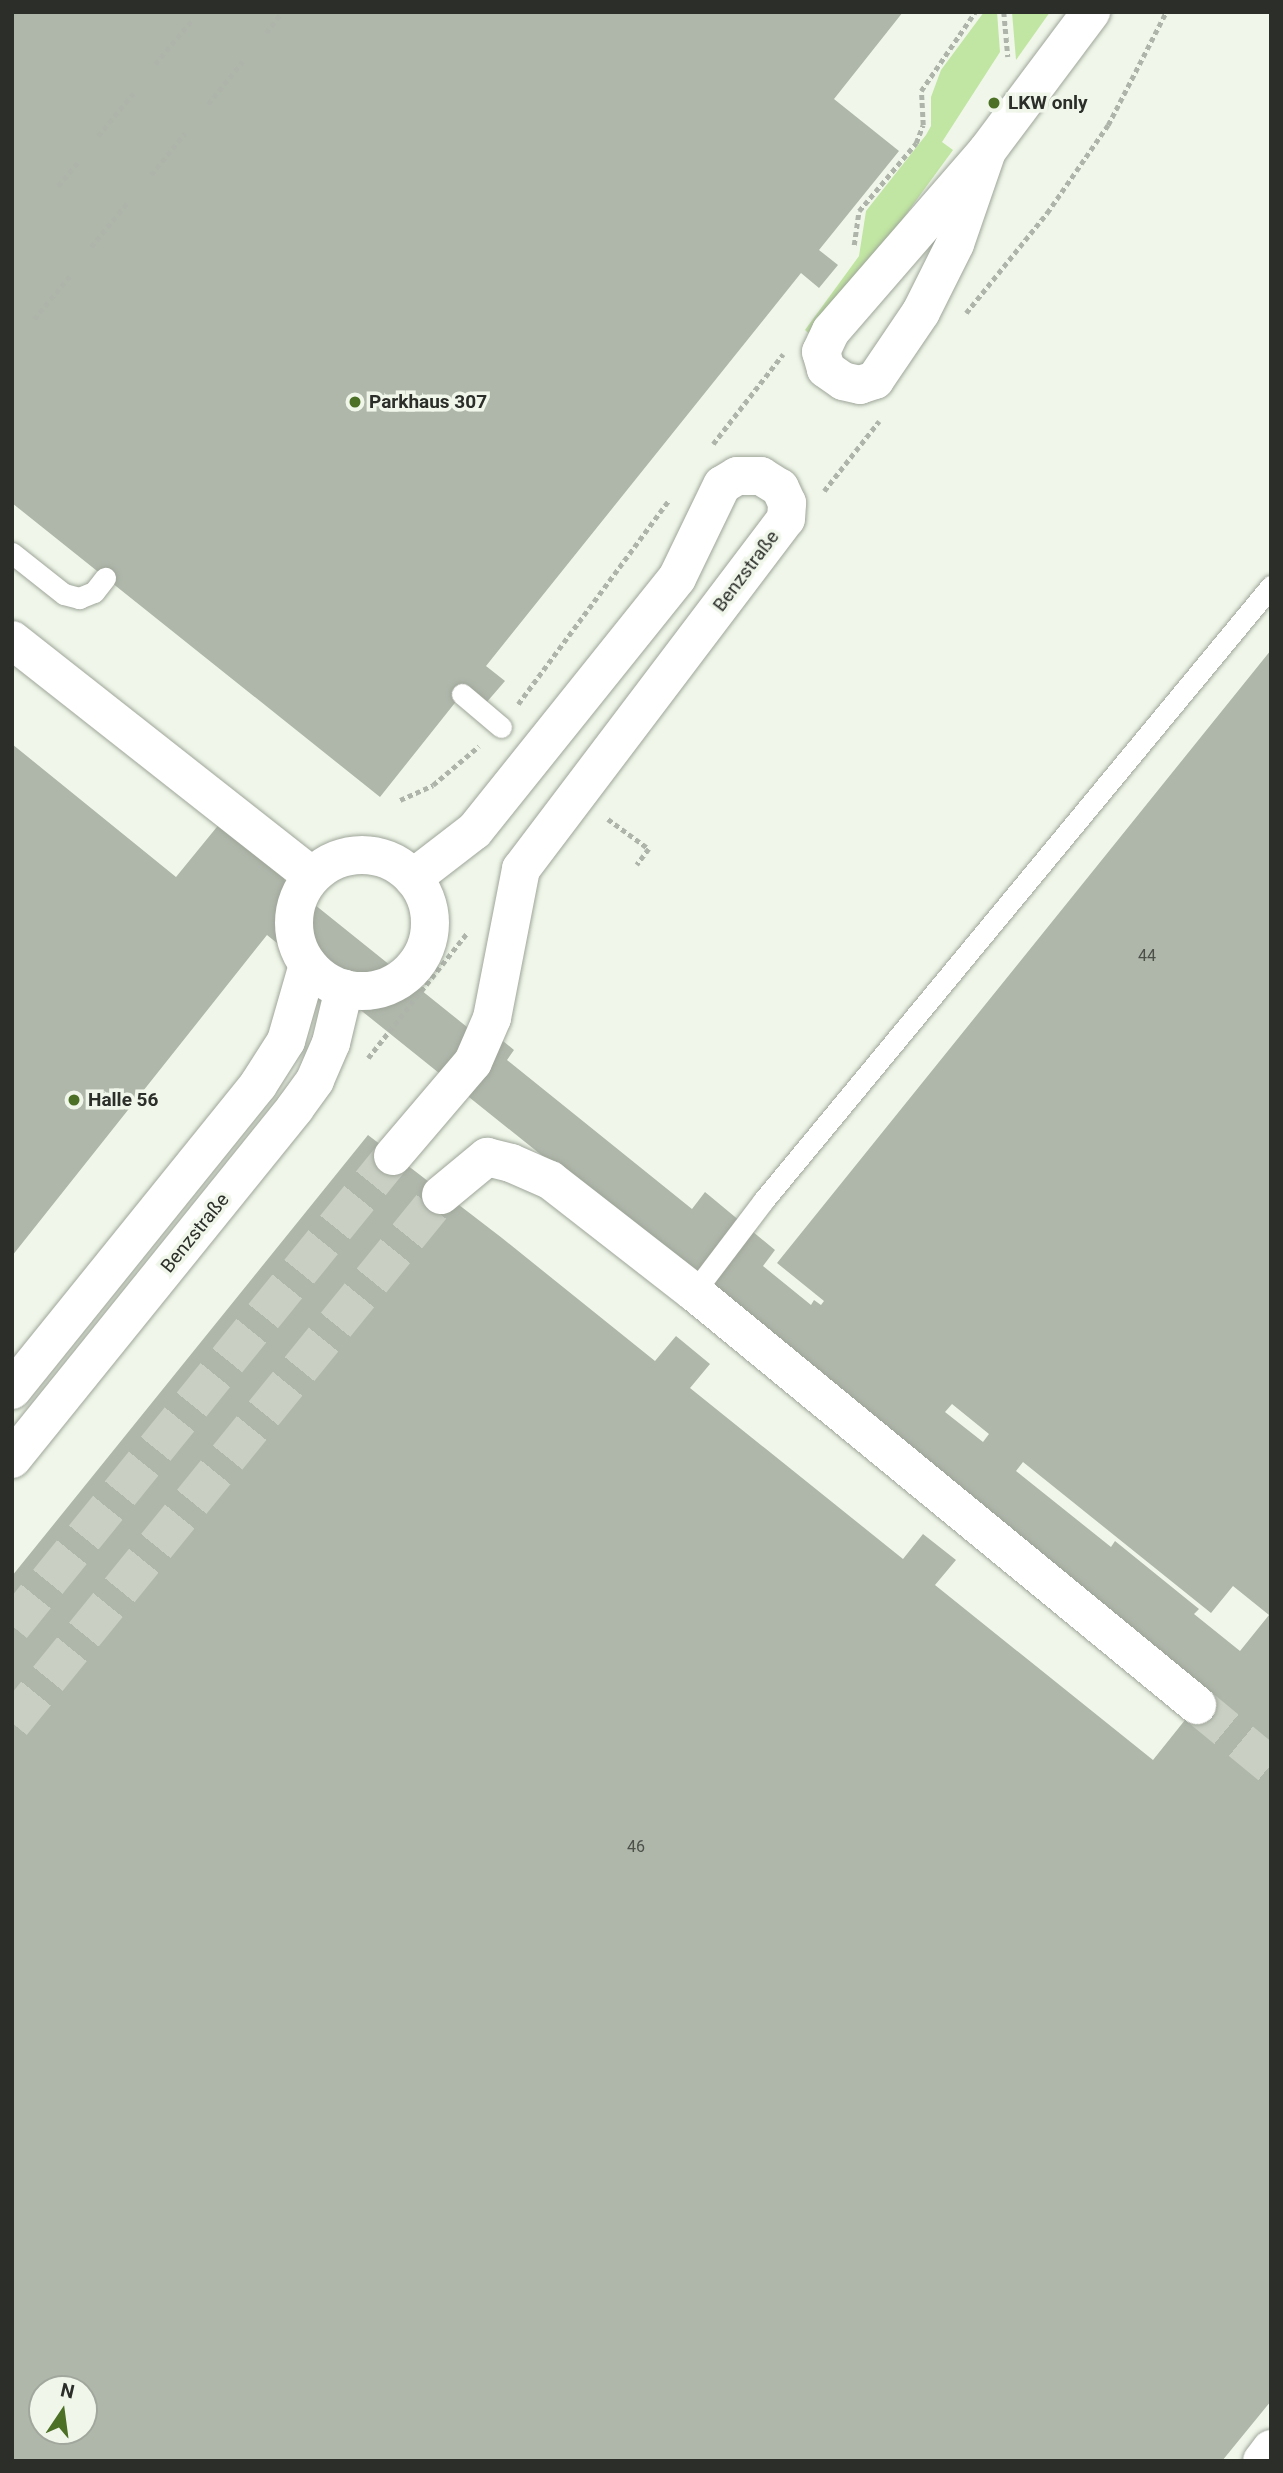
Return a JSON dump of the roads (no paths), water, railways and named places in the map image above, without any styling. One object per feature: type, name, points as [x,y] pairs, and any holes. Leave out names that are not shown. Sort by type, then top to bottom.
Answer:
[{"type":"street","points":[[987,151],[955,244],[921,312],[875,380],[860,385],[843,382],[826,369],[821,352],[831,331],[987,151],[1088,14]]},
{"type":"street","name":"Benzstraße","points":[[393,1156],[473,1062],[492,1018],[500,962],[521,869],[786,519],[787,503],[780,488],[761,476],[737,476],[722,485],[677,578],[474,831],[413,878]]},
{"type":"street","points":[[12,640],[311,875]]},
{"type":"street","points":[[349,856],[372,856],[394,863],[413,878],[425,896],[430,917],[429,939],[421,959],[407,976],[388,987],[366,992],[344,989],[324,980],[308,964],[297,945],[294,922],[298,901],[311,875],[349,856]]},
{"type":"street","points":[[12,1390],[258,1086],[286,1041],[308,964]]},
{"type":"street","name":"Benzstraße","points":[[12,1459],[315,1080],[331,1043],[344,989]]},
{"type":"street","points":[[442,1195],[487,1157],[511,1163],[550,1180],[694,1292],[1197,1705]]},
{"type":"street","points":[[1262,2461],[1271,2449]]},
{"type":"lane","points":[[12,553],[64,594],[79,598],[94,592],[105,578]]},
{"type":"lane","points":[[694,1292],[763,1201],[1271,586]]},
{"type":"lane","points":[[462,694],[501,727]]},
{"type":"tunnel","points":[[12,1626],[393,1156]]},
{"type":"tunnel","points":[[12,1723],[441,1195]]},
{"type":"tunnel","points":[[1197,1705],[1271,1766]]},
{"type":"place","name":"LKW only","points":[[994,103]]},
{"type":"place","name":"Parkhaus 307","points":[[355,402]]},
{"type":"place","name":"Halle 56","points":[[74,1100]]}]
